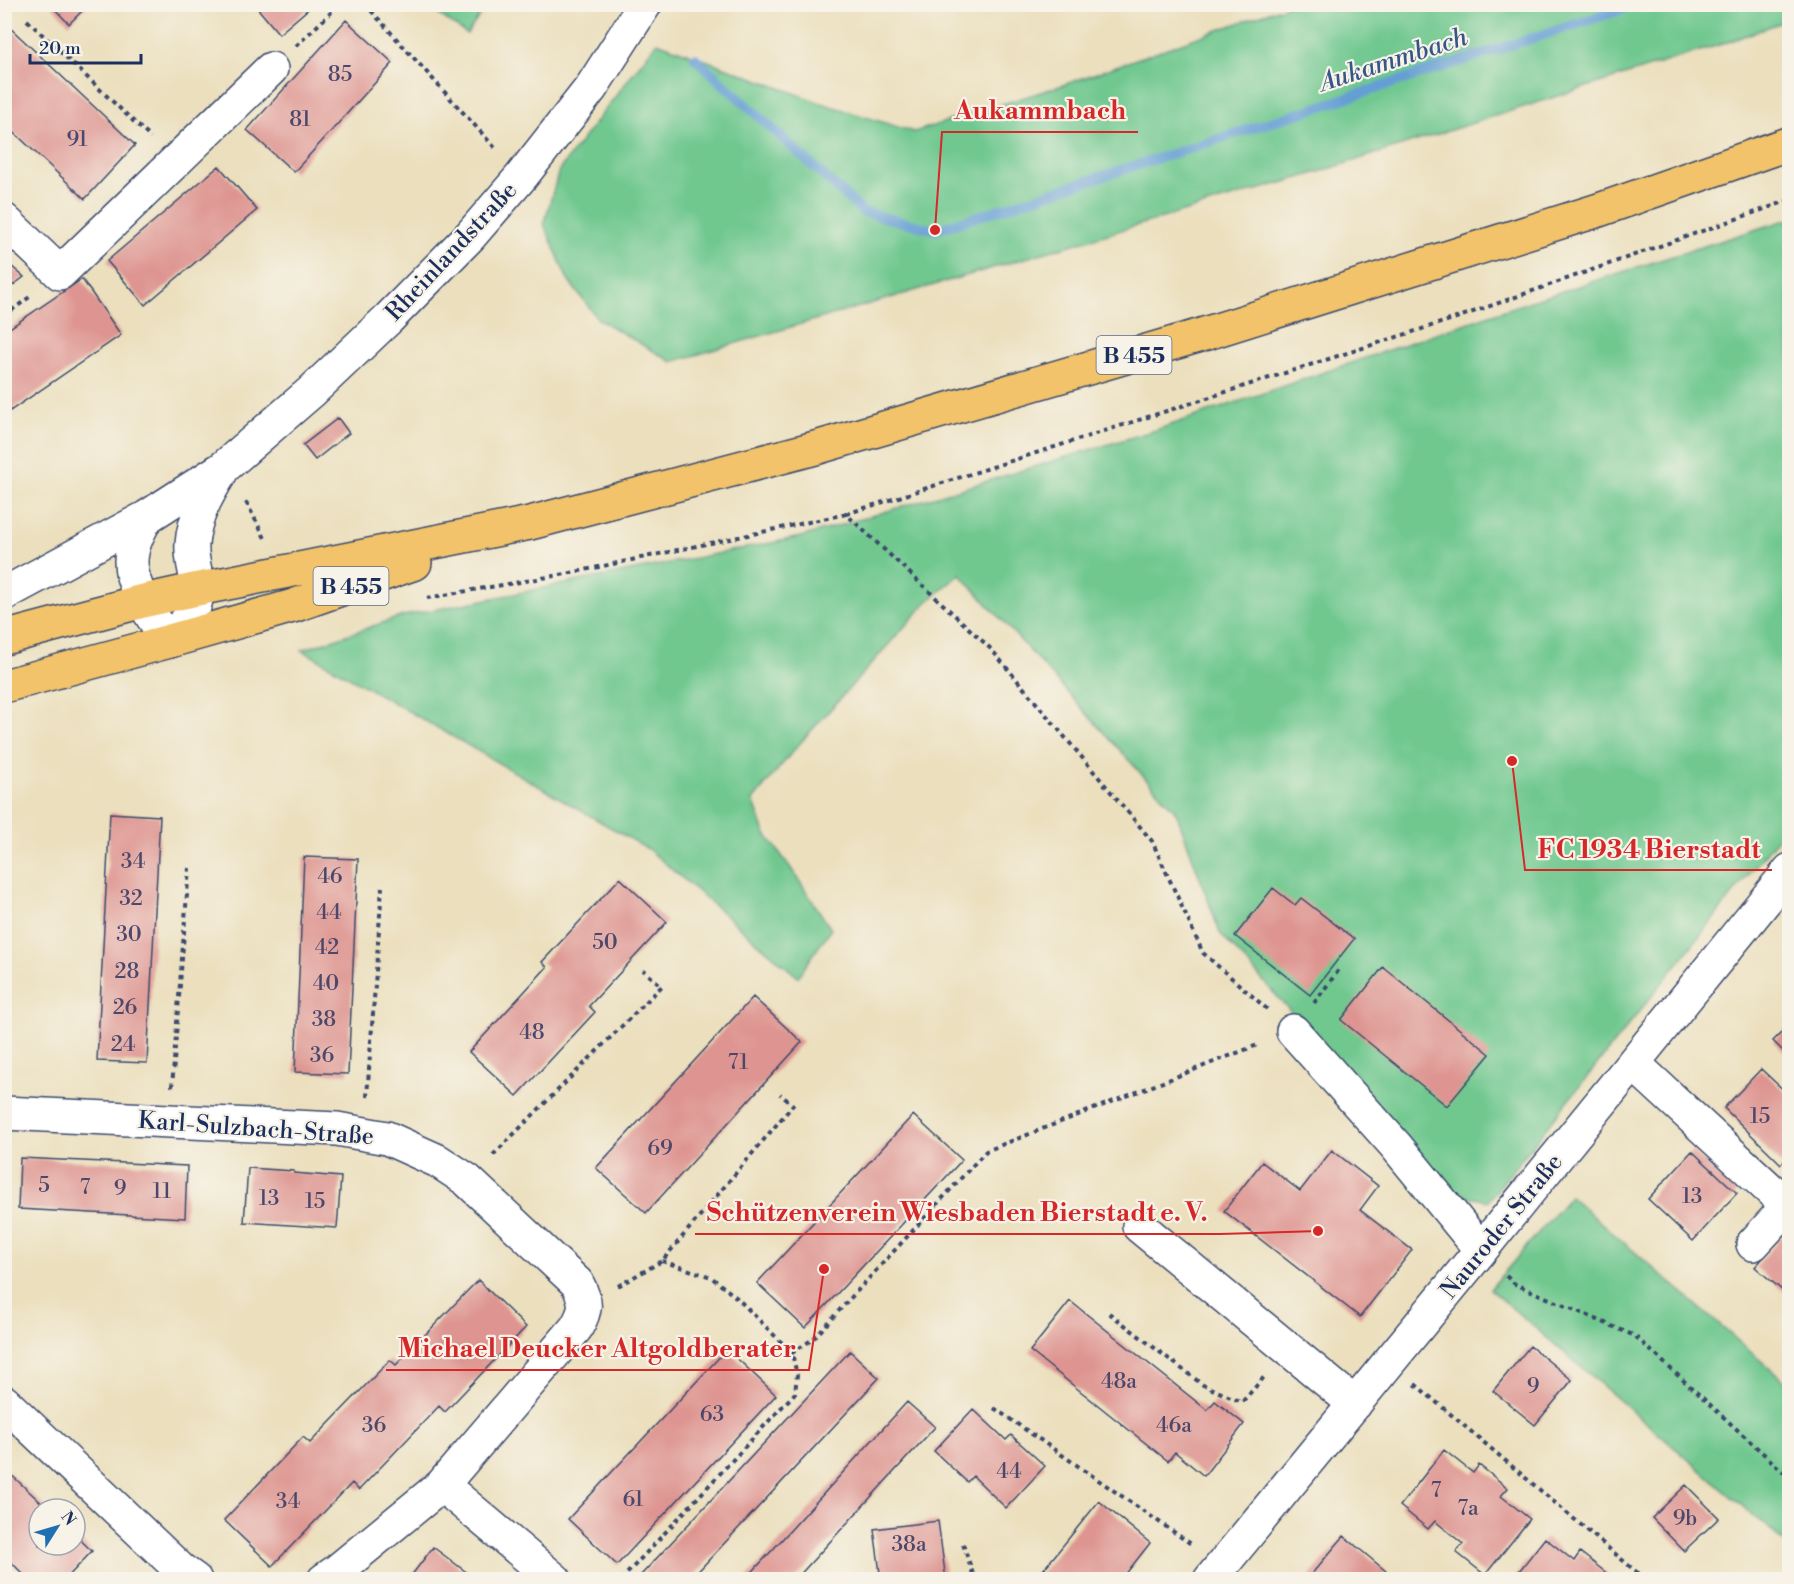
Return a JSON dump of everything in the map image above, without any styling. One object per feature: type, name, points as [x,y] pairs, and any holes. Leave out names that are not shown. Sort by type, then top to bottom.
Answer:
[{"type":"main road","name":"B 455","points":[[1731,164],[1790,137]]},
{"type":"main road","name":"B 455","points":[[4,638],[143,601],[530,523],[819,447],[1201,335],[1599,210],[1790,143]]},
{"type":"main road","name":"B 455","points":[[4,686],[170,642],[293,606],[530,523]]},
{"type":"street","name":"Rheinlandstraße","points":[[4,594],[147,517],[223,468],[311,392],[389,318],[470,236],[521,177],[591,88],[645,4]]},
{"type":"street","points":[[4,220],[60,273],[271,69]]},
{"type":"street","name":"Rheinlandstraße","points":[[170,642],[190,618],[195,606],[198,589],[192,545],[200,507],[223,468]]},
{"type":"street","points":[[147,517],[139,531],[131,561],[133,574],[152,618],[170,642]]},
{"type":"street","name":"Nauroder Straße","points":[[1216,1572],[1790,870]]},
{"type":"street","points":[[1293,1031],[1396,1146],[1481,1250]]},
{"type":"street","points":[[1633,1063],[1788,1206],[1753,1244]]},
{"type":"street","name":"Karl-Sulzbach-Straße","points":[[4,1113],[337,1129],[387,1138],[438,1161],[467,1180],[577,1283],[586,1304]]},
{"type":"street","points":[[1139,1226],[1355,1404]]},
{"type":"street","points":[[324,1580],[442,1485],[576,1328],[583,1316],[586,1304]]},
{"type":"street","points":[[4,1402],[181,1576]]},
{"type":"street","points":[[442,1485],[555,1580]]},
{"type":"path","points":[[271,69],[340,4]]},
{"type":"path","points":[[366,4],[521,177]]},
{"type":"path","points":[[27,20],[176,161]]},
{"type":"path","points":[[419,600],[566,574],[846,514],[1453,319],[1790,200]]},
{"type":"path","points":[[223,468],[240,491],[283,573]]},
{"type":"path","points":[[846,514],[991,649],[1152,841],[1203,953],[1293,1031]]},
{"type":"path","points":[[169,1121],[189,868]]},
{"type":"path","points":[[365,1134],[382,887]]},
{"type":"path","points":[[792,1353],[813,1339],[986,1151],[1293,1031],[1341,967]]},
{"type":"path","points":[[467,1180],[662,986],[643,970]]},
{"type":"path","points":[[586,1304],[662,1261],[794,1105],[780,1094]]},
{"type":"path","points":[[1481,1250],[1515,1284],[1635,1336],[1790,1478]]},
{"type":"path","points":[[621,1580],[795,1393],[797,1375],[792,1353],[737,1298],[711,1277],[662,1261]]},
{"type":"path","points":[[1109,1313],[1203,1385],[1242,1402],[1288,1350]]},
{"type":"path","points":[[1389,1362],[1646,1580]]},
{"type":"path","points":[[994,1408],[1216,1572]]},
{"type":"path","points":[[963,1544],[975,1580]]},
{"type":"green space","points":[[1789,4],[1790,19],[1725,43],[1319,172],[672,362],[598,319],[568,280],[544,224],[559,170],[657,42],[821,103],[914,132],[1063,85],[1289,5]]},
{"type":"green space","points":[[425,5],[487,5],[467,34]]},
{"type":"green space","points":[[1789,219],[1789,824],[1488,1201],[1455,1194],[1220,933],[1176,812],[960,574],[925,604],[793,751],[753,800],[765,833],[831,929],[798,977],[648,849],[302,650],[403,616],[801,537],[1156,430],[1525,303]]},
{"type":"green space","points":[[1570,1196],[1789,1385],[1789,1546],[1490,1289]]},
{"type":"building","points":[[50,4],[89,4],[69,24]]},
{"type":"building","points":[[254,4],[314,4],[279,34]]},
{"type":"building","points":[[346,20],[393,63],[294,172],[247,130]]},
{"type":"building","points":[[6,24],[135,145],[85,199],[4,123],[4,26]]},
{"type":"building","points":[[219,166],[257,210],[145,305],[107,261]]},
{"type":"building","points":[[4,260],[24,277],[4,292]]},
{"type":"building","points":[[82,279],[121,335],[4,415],[4,332]]},
{"type":"building","points":[[338,418],[349,433],[315,460],[303,445]]},
{"type":"building","points":[[110,813],[160,816],[147,1063],[97,1061]]},
{"type":"building","points":[[304,857],[358,859],[348,1074],[295,1072]]},
{"type":"building","points":[[620,878],[667,922],[589,1006],[595,1012],[517,1096],[469,1052],[547,967],[542,962]]},
{"type":"building","points":[[1273,888],[1295,905],[1301,898],[1354,939],[1310,995],[1235,936]]},
{"type":"building","points":[[1383,967],[1490,1054],[1447,1106],[1341,1020]]},
{"type":"building","points":[[753,997],[802,1042],[646,1213],[596,1168]]},
{"type":"building","points":[[1790,1024],[1790,1058],[1773,1041]]},
{"type":"building","points":[[1761,1069],[1790,1096],[1790,1114],[1786,1118],[1790,1121],[1790,1154],[1781,1164],[1724,1108]]},
{"type":"building","points":[[913,1115],[962,1160],[805,1328],[757,1283]]},
{"type":"building","points":[[1332,1150],[1378,1186],[1360,1210],[1412,1250],[1360,1317],[1224,1211],[1262,1162],[1300,1191]]},
{"type":"building","points":[[1692,1151],[1737,1193],[1693,1241],[1648,1199]]},
{"type":"building","points":[[20,1158],[187,1166],[185,1218],[18,1209]]},
{"type":"building","points":[[248,1168],[341,1177],[337,1228],[244,1222]]},
{"type":"building","points":[[1790,1227],[1790,1297],[1755,1267]]},
{"type":"building","points":[[478,1280],[526,1327],[445,1412],[439,1406],[359,1490],[352,1483],[272,1566],[224,1520],[303,1437],[310,1443],[390,1360],[396,1365]]},
{"type":"building","points":[[1070,1301],[1207,1410],[1215,1401],[1244,1424],[1204,1476],[1175,1452],[1168,1461],[1030,1351]]},
{"type":"building","points":[[1530,1346],[1572,1380],[1535,1425],[1493,1391]]},
{"type":"building","points":[[727,1349],[776,1395],[617,1565],[568,1519]]},
{"type":"building","points":[[850,1351],[879,1378],[690,1580],[646,1580],[641,1575]]},
{"type":"building","points":[[907,1402],[935,1427],[795,1580],[745,1580]]},
{"type":"building","points":[[973,1409],[1006,1440],[1011,1435],[1045,1466],[1006,1508],[973,1476],[967,1482],[934,1451]]},
{"type":"building","points":[[1444,1450],[1473,1473],[1479,1465],[1508,1488],[1501,1496],[1530,1519],[1485,1575],[1456,1552],[1463,1544],[1435,1521],[1428,1529],[1400,1506]]},
{"type":"building","points":[[5,1469],[35,1497],[27,1497],[27,1557],[86,1557],[65,1580],[29,1580],[5,1556]]},
{"type":"building","points":[[1686,1485],[1719,1518],[1684,1551],[1652,1518]]},
{"type":"building","points":[[1099,1501],[1150,1543],[1121,1580],[1035,1580]]},
{"type":"building","points":[[938,1521],[946,1580],[881,1580],[874,1529]]},
{"type":"building","points":[[1344,1536],[1387,1572],[1381,1580],[1312,1580],[1309,1577]]},
{"type":"building","points":[[1545,1538],[1574,1561],[1580,1552],[1609,1575],[1605,1580],[1512,1580]]},
{"type":"building","points":[[87,1546],[92,1551],[87,1556]]},
{"type":"building","points":[[433,1547],[465,1571],[476,1580],[408,1580]]},
{"type":"waterway","name":"Aukammbach","points":[[695,58],[863,212],[935,230],[1639,4]]},
{"type":"place","name":"Aukammbach","points":[[935,230]]},
{"type":"place","name":"FC 1934 Bierstadt","points":[[1512,761]]},
{"type":"place","name":"Schützenverein Wiesbaden Bierstadt e. V.","points":[[1318,1231]]},
{"type":"place","name":"Michael Deucker Altgoldberater","points":[[824,1269]]}]
